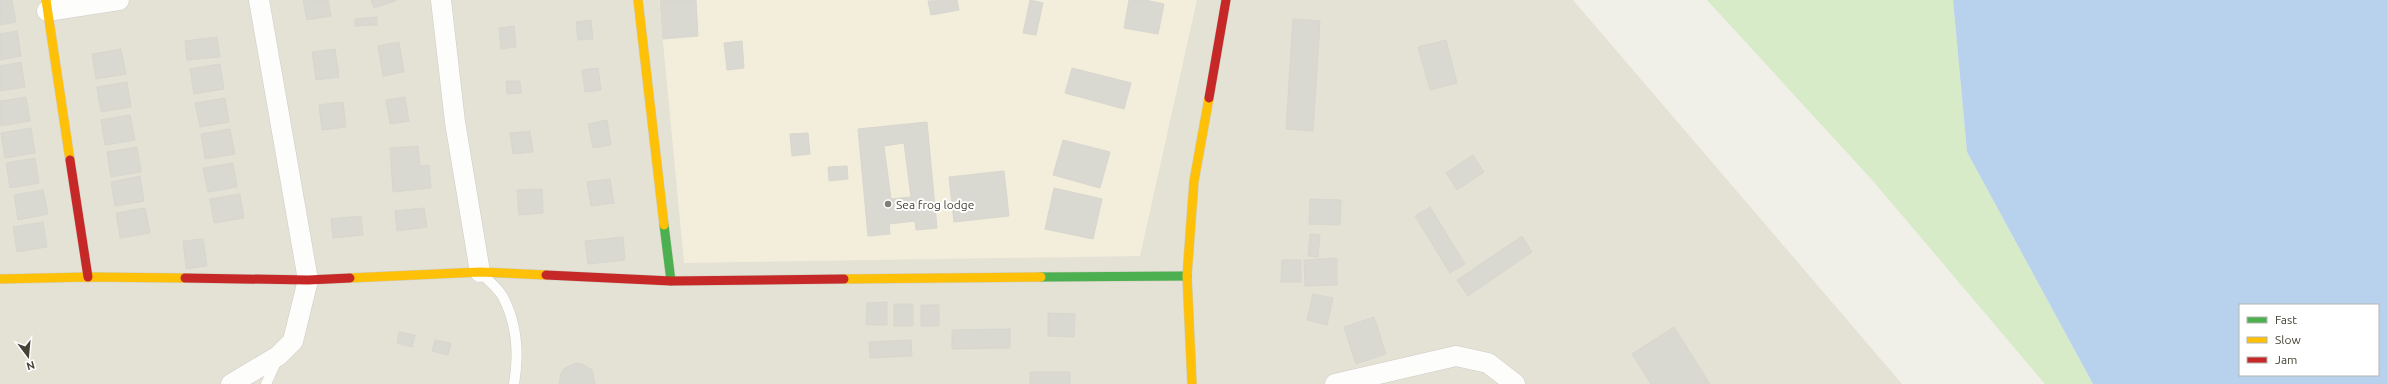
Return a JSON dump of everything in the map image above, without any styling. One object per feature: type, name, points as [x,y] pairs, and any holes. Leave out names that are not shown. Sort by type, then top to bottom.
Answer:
[{"type":"street","points":[[88,278],[46,5],[119,0]]},
{"type":"street","points":[[231,384],[278,356],[293,341],[308,280],[259,0]]},
{"type":"street","points":[[441,0],[455,122],[480,272]]},
{"type":"street","points":[[638,0],[671,281]]},
{"type":"street","points":[[1192,384],[1187,276],[1194,181],[1226,0]]},
{"type":"street","points":[[0,279],[88,278],[308,280],[480,272],[671,281],[1187,276]]},
{"type":"street","points":[[1335,384],[1456,356],[1488,363],[1515,384]]},
{"type":"lane","points":[[480,272],[502,296],[511,315],[517,340],[514,384]]},
{"type":"lane","points":[[266,384],[278,356]]},
{"type":"shaded area","points":[[0,0],[1573,0],[1902,384],[0,384]]},
{"type":"shaded area","points":[[659,0],[1197,0],[1140,256],[684,263]]},
{"type":"green space","points":[[1707,0],[1953,0],[1967,152],[2093,384],[2045,384],[1873,181]]},
{"type":"water","points":[[1953,0],[2387,0],[2387,384],[2093,384],[1967,152]]},
{"type":"building","points":[[0,0],[12,0],[16,22],[0,25]]},
{"type":"building","points":[[303,0],[328,0],[331,16],[307,20]]},
{"type":"building","points":[[371,0],[395,0],[396,1],[374,8]]},
{"type":"building","points":[[660,0],[696,0],[698,36],[663,39]]},
{"type":"building","points":[[957,0],[959,10],[931,15],[928,1]]},
{"type":"building","points":[[1030,0],[1043,3],[1036,35],[1023,33]]},
{"type":"building","points":[[1129,0],[1145,0],[1164,4],[1158,34],[1124,28]]},
{"type":"building","points":[[377,17],[377,25],[355,26],[355,19]]},
{"type":"building","points":[[1293,19],[1320,21],[1313,131],[1286,129]]},
{"type":"building","points":[[591,20],[593,39],[578,40],[576,22]]},
{"type":"building","points":[[514,26],[516,47],[501,49],[499,28]]},
{"type":"building","points":[[17,31],[21,56],[0,60],[0,34]]},
{"type":"building","points":[[217,37],[220,57],[187,60],[185,41]]},
{"type":"building","points":[[1446,40],[1457,83],[1430,90],[1418,47]]},
{"type":"building","points":[[742,41],[744,68],[727,70],[724,43]]},
{"type":"building","points":[[399,42],[404,72],[383,76],[378,46]]},
{"type":"building","points":[[121,49],[126,74],[96,79],[92,54]]},
{"type":"building","points":[[335,49],[339,77],[316,80],[312,52]]},
{"type":"building","points":[[21,62],[25,87],[0,91],[0,66]]},
{"type":"building","points":[[220,64],[224,89],[194,94],[190,69]]},
{"type":"building","points":[[598,68],[601,90],[585,92],[582,70]]},
{"type":"building","points":[[1072,68],[1131,83],[1124,109],[1065,93]]},
{"type":"building","points":[[506,81],[520,81],[521,93],[507,94]]},
{"type":"building","points":[[127,82],[131,107],[101,112],[97,87]]},
{"type":"building","points":[[26,97],[30,121],[0,126],[0,101]]},
{"type":"building","points":[[405,97],[409,121],[390,124],[386,100]]},
{"type":"building","points":[[225,98],[229,122],[200,127],[195,103]]},
{"type":"building","points":[[343,102],[346,127],[322,130],[319,105]]},
{"type":"building","points":[[130,115],[135,140],[105,145],[101,120]]},
{"type":"building","points":[[607,120],[611,145],[593,148],[588,124]]},
{"type":"building","points":[[927,122],[937,228],[916,230],[915,221],[889,224],[890,234],[868,236],[858,129]],"holes":[[[904,143],[911,197],[891,199],[884,146]]]},
{"type":"building","points":[[31,128],[35,153],[5,158],[1,133]]},
{"type":"building","points":[[230,129],[235,154],[205,159],[201,134]]},
{"type":"building","points":[[530,131],[533,152],[513,154],[510,133]]},
{"type":"building","points":[[808,133],[810,154],[792,156],[790,134]]},
{"type":"building","points":[[1063,140],[1110,152],[1100,188],[1053,175]]},
{"type":"building","points":[[418,146],[420,166],[429,165],[431,188],[393,192],[390,148]]},
{"type":"building","points":[[137,147],[141,172],[111,177],[107,152]]},
{"type":"building","points":[[1473,155],[1484,172],[1457,190],[1446,173]]},
{"type":"building","points":[[35,158],[39,183],[10,188],[6,163]]},
{"type":"building","points":[[233,163],[237,187],[208,192],[203,168]]},
{"type":"building","points":[[847,166],[848,179],[829,181],[828,167]]},
{"type":"building","points":[[1004,171],[1009,216],[954,222],[949,177]]},
{"type":"building","points":[[140,176],[144,201],[115,206],[111,182]]},
{"type":"building","points":[[610,179],[614,203],[591,206],[587,182]]},
{"type":"building","points":[[1054,188],[1102,199],[1093,239],[1045,229]]},
{"type":"building","points":[[542,189],[543,213],[519,215],[517,190]]},
{"type":"building","points":[[43,190],[48,214],[18,220],[14,195]]},
{"type":"building","points":[[240,194],[244,218],[214,223],[210,199]]},
{"type":"building","points":[[1310,199],[1341,200],[1340,225],[1309,224]]},
{"type":"building","points":[[1430,207],[1465,264],[1450,273],[1415,216]]},
{"type":"building","points":[[145,208],[150,233],[120,238],[116,213]]},
{"type":"building","points":[[424,208],[427,227],[397,231],[395,211]]},
{"type":"building","points":[[361,216],[363,235],[333,238],[331,219]]},
{"type":"building","points":[[43,222],[47,247],[17,252],[13,227]]},
{"type":"building","points":[[1310,234],[1320,235],[1318,257],[1308,256]]},
{"type":"building","points":[[1522,236],[1532,252],[1468,296],[1457,280]]},
{"type":"building","points":[[623,237],[625,260],[588,264],[585,241]]},
{"type":"building","points":[[203,239],[207,266],[186,269],[183,241]]},
{"type":"building","points":[[1337,258],[1337,285],[1305,286],[1304,260]]},
{"type":"building","points":[[1282,260],[1301,260],[1301,282],[1281,282]]},
{"type":"building","points":[[1313,294],[1333,298],[1327,325],[1307,320]]},
{"type":"building","points":[[887,302],[887,325],[866,325],[867,303]]},
{"type":"building","points":[[894,304],[913,304],[913,326],[894,326]]},
{"type":"building","points":[[921,305],[939,305],[939,326],[921,326]]},
{"type":"building","points":[[1048,313],[1075,314],[1074,337],[1048,336]]},
{"type":"building","points":[[1374,317],[1386,354],[1356,364],[1344,327]]},
{"type":"building","points":[[1674,327],[1710,384],[1651,384],[1632,354]]},
{"type":"building","points":[[1010,329],[1010,348],[952,349],[952,330]]},
{"type":"building","points":[[399,332],[415,335],[412,347],[397,343]]},
{"type":"building","points":[[435,340],[451,343],[448,355],[432,351]]},
{"type":"building","points":[[911,340],[912,356],[870,358],[869,342]]},
{"type":"building","points":[[576,363],[582,364],[592,370],[595,384],[559,384],[561,373],[565,368]]},
{"type":"building","points":[[1030,372],[1070,372],[1070,384],[1030,384]]},
{"type":"traffic: fast","points":[[664,225],[671,281]]},
{"type":"traffic: fast","points":[[1041,277],[1187,276]]},
{"type":"traffic: slow","points":[[46,0],[70,160]]},
{"type":"traffic: slow","points":[[638,0],[664,225]]},
{"type":"traffic: slow","points":[[1192,384],[1187,276],[1194,181],[1209,98]]},
{"type":"traffic: slow","points":[[350,278],[480,272],[546,275]]},
{"type":"traffic: slow","points":[[0,279],[88,277],[185,278]]},
{"type":"traffic: slow","points":[[844,279],[1041,277]]},
{"type":"traffic: jam","points":[[1209,98],[1226,0]]},
{"type":"traffic: jam","points":[[70,160],[88,277]]},
{"type":"traffic: jam","points":[[546,275],[671,281],[844,279]]},
{"type":"traffic: jam","points":[[185,278],[308,280],[350,278]]},
{"type":"place","name":"Sea frog lodge","points":[[888,204]]}]
